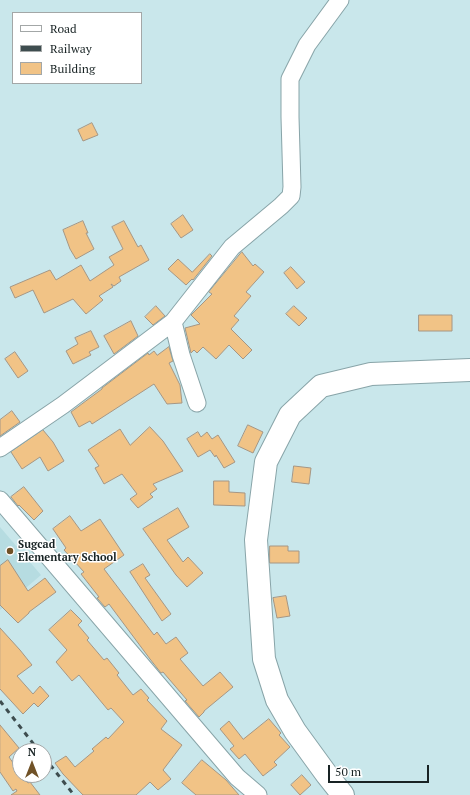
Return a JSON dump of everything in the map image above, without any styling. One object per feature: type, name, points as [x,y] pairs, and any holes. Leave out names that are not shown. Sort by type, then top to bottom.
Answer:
[{"type":"main road","points":[[343,795],[295,731],[276,700],[264,658],[256,540],[266,462],[290,415],[321,386],[371,374],[470,370]]},
{"type":"street","points":[[0,448],[63,406],[173,322],[232,247],[291,196],[290,79],[307,45],[340,0]]},
{"type":"street","points":[[173,322],[181,354],[197,403]]},
{"type":"street","points":[[0,500],[237,777],[258,795]]},
{"type":"shaded area","name":"Sugcad Elementary School","points":[[0,527],[41,575],[0,610]]},
{"type":"building","points":[[92,123],[98,135],[83,141],[78,130]]},
{"type":"building","points":[[183,215],[193,230],[181,238],[171,224]]},
{"type":"building","points":[[83,221],[88,233],[86,233],[94,249],[76,259],[70,249],[63,230]]},
{"type":"building","points":[[124,221],[138,247],[141,245],[149,260],[119,277],[121,281],[114,286],[111,284],[113,287],[99,296],[103,300],[86,314],[73,299],[44,313],[33,290],[15,298],[10,287],[50,270],[56,280],[81,265],[90,281],[114,265],[109,257],[123,249],[112,227]]},
{"type":"building","points":[[242,252],[253,266],[255,264],[264,272],[246,292],[251,296],[234,316],[239,320],[231,329],[252,350],[243,359],[229,345],[216,359],[203,347],[197,353],[194,350],[191,353],[185,328],[200,324],[191,315],[212,294],[209,292]]},
{"type":"building","points":[[210,254],[212,256],[193,280],[192,279],[186,285],[168,269],[178,259],[192,272]]},
{"type":"building","points":[[291,267],[305,282],[297,289],[284,273]]},
{"type":"building","points":[[156,306],[165,316],[153,325],[145,317]]},
{"type":"building","points":[[294,306],[307,318],[299,326],[286,314]]},
{"type":"building","points":[[419,315],[452,315],[452,331],[419,331]]},
{"type":"building","points":[[131,321],[138,336],[114,354],[104,336]]},
{"type":"building","points":[[91,331],[99,347],[89,352],[91,355],[73,364],[66,351],[78,344],[75,338]]},
{"type":"building","points":[[169,347],[173,361],[169,363],[180,385],[182,403],[167,404],[154,384],[92,424],[90,421],[79,427],[71,412],[148,353],[149,355],[154,351],[157,355]]},
{"type":"building","points":[[15,352],[28,371],[18,378],[5,359]]},
{"type":"building","points":[[12,411],[20,422],[0,436],[0,420]]},
{"type":"building","points":[[248,425],[263,432],[253,453],[238,446]]},
{"type":"building","points":[[150,427],[163,441],[183,471],[153,484],[157,489],[150,494],[153,497],[138,508],[130,499],[137,494],[122,474],[104,484],[95,468],[99,466],[88,450],[120,429],[130,445]]},
{"type":"building","points":[[43,430],[53,442],[64,461],[48,471],[40,457],[22,469],[11,452]]},
{"type":"building","points":[[198,432],[201,437],[207,432],[212,439],[218,435],[235,462],[224,468],[216,455],[215,457],[210,450],[198,457],[187,439]]},
{"type":"building","points":[[294,466],[311,468],[309,484],[292,482]]},
{"type":"building","points":[[214,481],[229,481],[229,492],[245,493],[245,506],[214,505]]},
{"type":"building","points":[[24,487],[43,511],[34,520],[19,505],[18,506],[11,497]]},
{"type":"building","points":[[178,508],[189,527],[167,540],[183,562],[188,557],[203,573],[187,587],[176,575],[143,529]]},
{"type":"building","points":[[70,516],[81,531],[100,519],[124,555],[104,569],[154,635],[157,632],[166,644],[176,637],[188,653],[180,659],[203,686],[220,672],[233,687],[199,717],[185,701],[187,700],[163,672],[161,673],[109,604],[105,607],[97,598],[99,597],[81,574],[84,572],[64,550],[66,548],[53,529]]},
{"type":"building","points":[[270,546],[288,546],[288,551],[299,551],[299,563],[270,563]]},
{"type":"building","points":[[8,560],[28,591],[45,578],[56,592],[29,612],[18,623],[0,605],[0,566]]},
{"type":"building","points":[[143,564],[150,575],[145,578],[171,614],[162,621],[130,572]]},
{"type":"building","points":[[286,596],[290,616],[277,618],[273,598]]},
{"type":"building","points":[[71,610],[82,621],[78,625],[89,638],[87,640],[104,660],[107,658],[119,673],[117,675],[133,695],[141,689],[149,698],[147,700],[167,721],[161,729],[182,745],[163,770],[171,779],[158,790],[150,782],[136,795],[83,795],[63,774],[55,763],[66,756],[75,767],[94,751],[92,749],[106,737],[108,739],[124,722],[111,708],[108,710],[79,675],[72,681],[56,662],[67,650],[49,630]]},
{"type":"building","points":[[0,628],[32,665],[17,676],[33,694],[40,686],[49,696],[38,707],[34,703],[23,714],[0,689]]},
{"type":"building","points":[[269,719],[281,733],[279,735],[290,747],[274,762],[277,765],[263,776],[245,754],[239,759],[230,749],[234,746],[220,729],[229,721],[243,739]]},
{"type":"building","points":[[0,725],[15,743],[12,743],[12,754],[9,757],[12,761],[12,783],[31,783],[40,795],[11,795],[17,791],[16,789],[13,791],[0,772]]},
{"type":"building","points":[[202,760],[226,780],[239,795],[196,795],[182,783]]},
{"type":"building","points":[[302,775],[311,785],[300,795],[291,785]]},
{"type":"railway","points":[[0,701],[33,743]]},
{"type":"railway","points":[[52,767],[74,795]]},
{"type":"place","name":"Sugcad Elementary School","points":[[10,551]]}]
